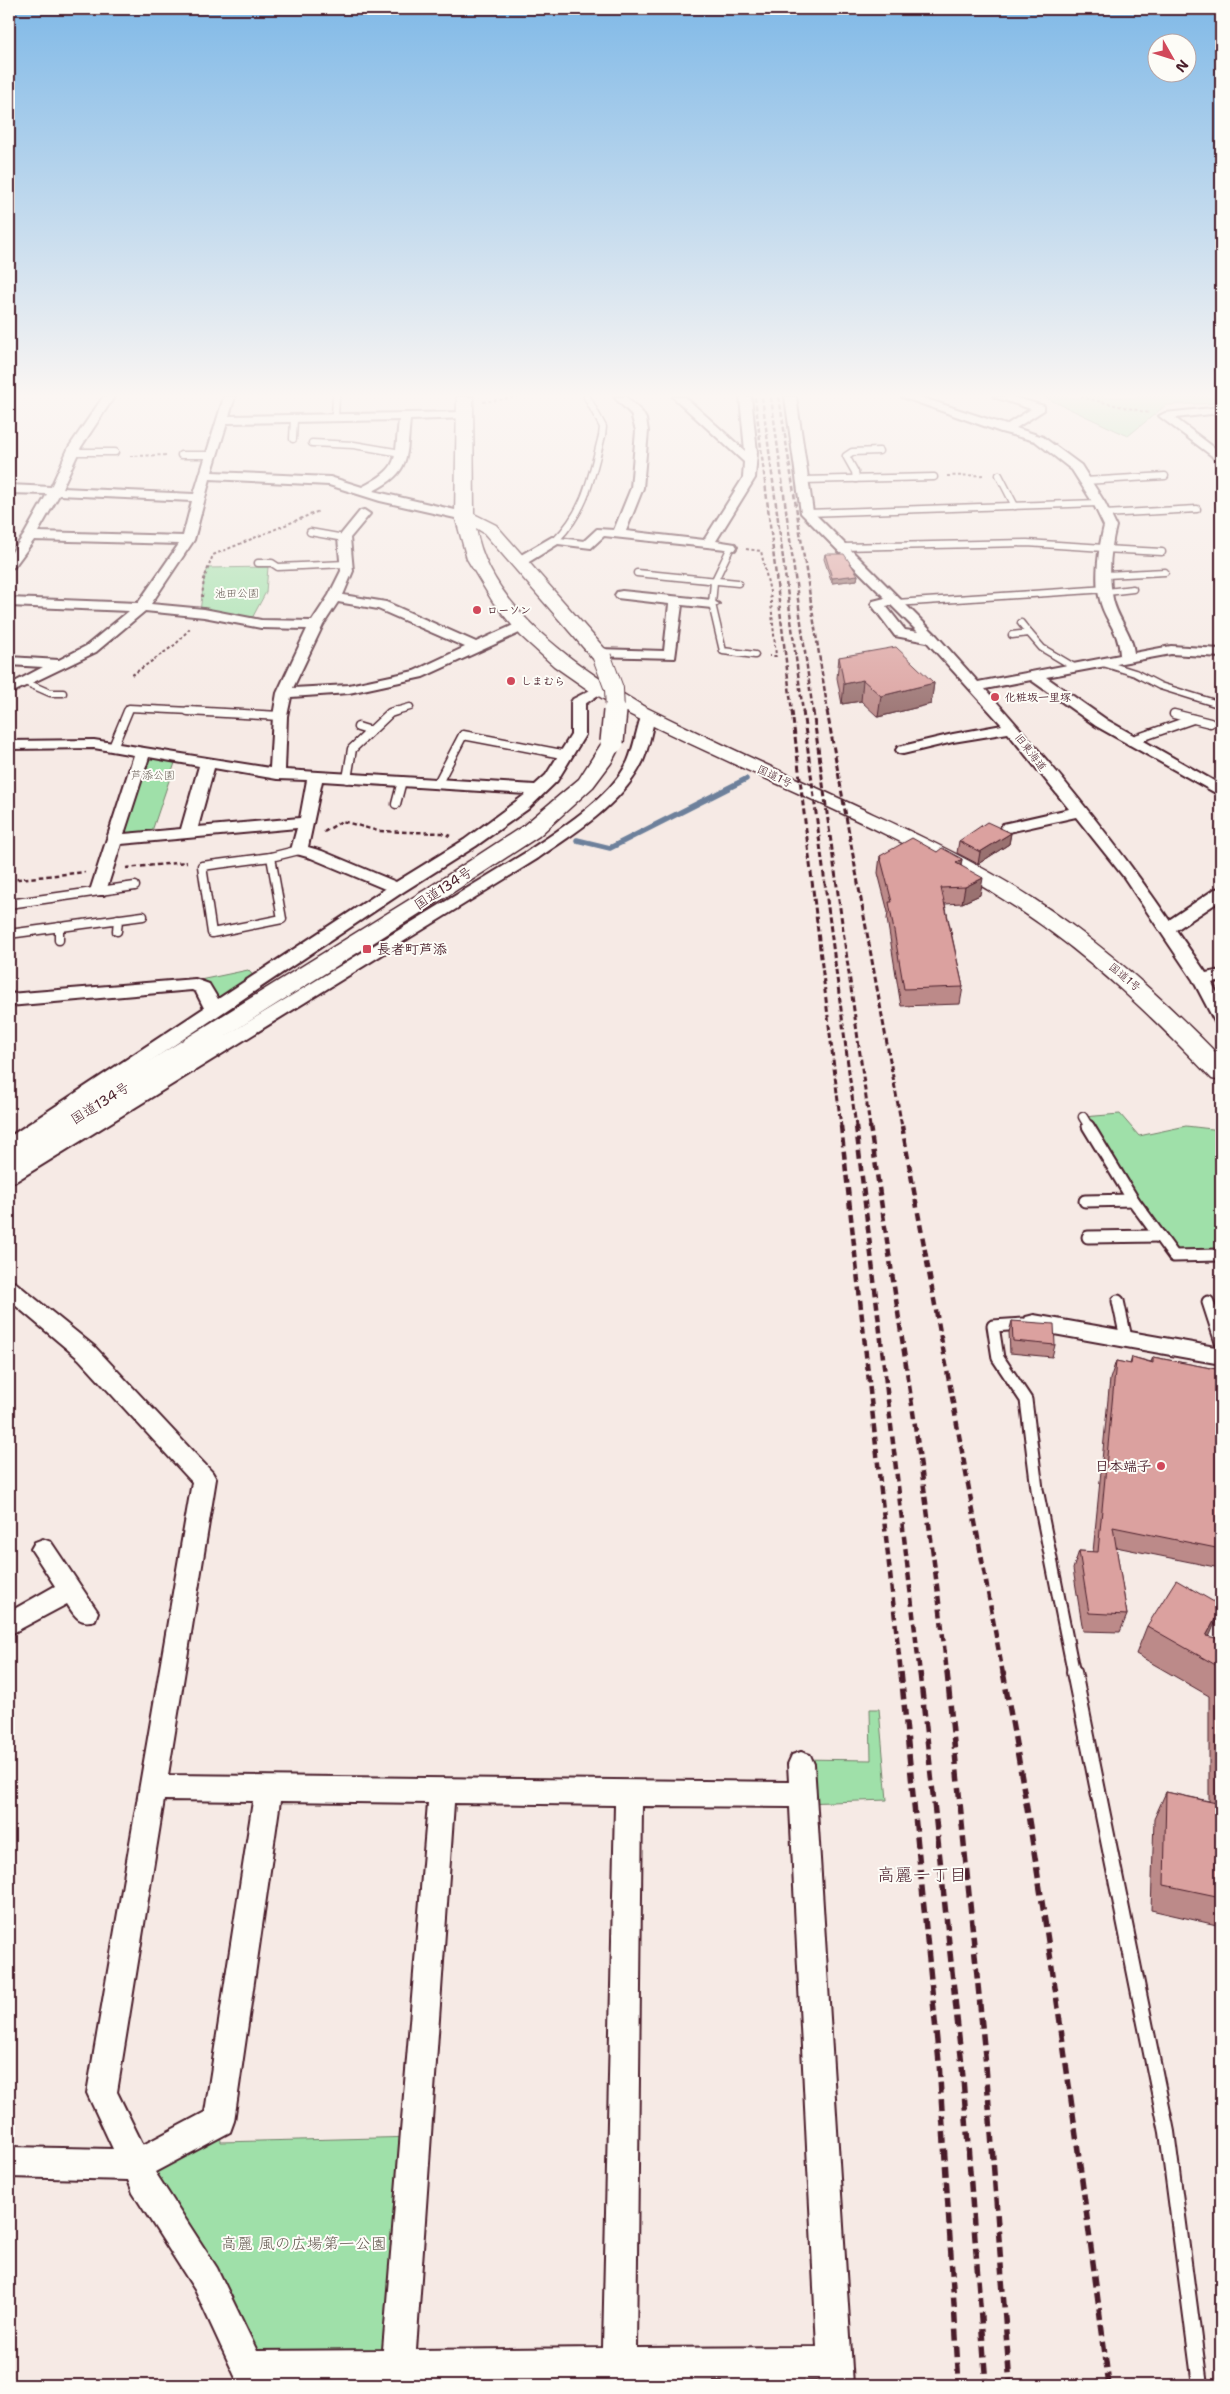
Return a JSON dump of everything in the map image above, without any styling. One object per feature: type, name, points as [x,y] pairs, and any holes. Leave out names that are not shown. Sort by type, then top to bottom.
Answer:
[{"type":"highway","name":"国道1号","points":[[464,509],[464,516],[474,556],[490,586],[523,626],[555,657],[600,690],[648,717],[892,831],[994,885],[1046,918],[1110,965],[1167,1015],[1221,1073]]},
{"type":"highway","name":"国道134号","points":[[9,1160],[217,1039],[530,831],[586,783],[601,762],[612,742],[615,721],[614,690],[600,655],[490,529],[464,516]]},
{"type":"street","points":[[9,564],[30,536],[46,509]]},
{"type":"street","points":[[9,690],[91,649],[142,607],[188,540],[196,509]]},
{"type":"street","points":[[435,509],[464,516]]},
{"type":"street","points":[[619,534],[629,509]]},
{"type":"street","points":[[708,544],[730,509]]},
{"type":"street","points":[[806,509],[807,513]]},
{"type":"street","points":[[1101,509],[1110,526],[1104,548],[1106,600],[1126,640],[1127,657]]},
{"type":"street","name":"旧東海道","points":[[807,513],[895,601],[976,686],[1012,728],[1129,873],[1202,980],[1221,1018]]},
{"type":"street","points":[[277,774],[280,716],[284,693],[316,625],[335,598],[347,570],[344,538],[364,514]]},
{"type":"street","points":[[519,562],[556,540],[587,545],[601,532],[731,547]]},
{"type":"street","points":[[30,536],[188,540]]},
{"type":"street","points":[[622,595],[712,604]]},
{"type":"street","points":[[335,598],[381,606],[476,647]]},
{"type":"street","points":[[600,655],[670,655],[676,600]]},
{"type":"street","points":[[895,601],[878,604],[894,627],[928,636]]},
{"type":"street","points":[[9,602],[142,607],[200,612],[261,624],[316,625]]},
{"type":"street","points":[[284,693],[349,689],[418,674],[523,626]]},
{"type":"street","points":[[976,686],[1172,650],[1221,653]]},
{"type":"street","points":[[9,661],[60,664]]},
{"type":"street","points":[[1034,675],[1061,698],[1130,740],[1220,789]]},
{"type":"street","points":[[9,1146],[398,888],[470,843],[522,806],[552,778],[568,755],[578,735],[578,702],[600,690]]},
{"type":"street","points":[[9,1176],[217,1039],[523,861],[564,832],[614,790],[632,769],[644,743],[648,717]]},
{"type":"street","points":[[903,750],[924,744],[1012,728]]},
{"type":"street","points":[[910,732],[924,744]]},
{"type":"street","points":[[9,746],[94,744],[277,774],[347,779],[438,782],[540,790]]},
{"type":"street","points":[[98,891],[143,752]]},
{"type":"street","points":[[188,834],[208,762]]},
{"type":"street","points":[[315,777],[308,822],[301,848],[398,888]]},
{"type":"street","points":[[1009,827],[1079,812]]},
{"type":"street","points":[[114,840],[308,822]]},
{"type":"street","points":[[1168,928],[1221,893]]},
{"type":"street","points":[[1202,980],[1221,976]]},
{"type":"street","points":[[9,1000],[195,984],[203,988],[214,1010]]},
{"type":"street","points":[[9,1289],[88,1353],[204,1479],[102,2093],[144,2182],[206,2279],[252,2376],[398,2366],[619,2363],[835,2374],[801,1764]]},
{"type":"street","points":[[1034,1323],[1221,1356]]},
{"type":"street","points":[[43,1550],[86,1612]]},
{"type":"street","points":[[9,1624],[71,1589]]},
{"type":"street","points":[[152,1787],[803,1794]]},
{"type":"street","points":[[9,2162],[137,2166],[219,2121],[268,1789]]},
{"type":"street","points":[[398,2366],[442,1790]]},
{"type":"street","points":[[619,2363],[629,1792]]},
{"type":"lane","points":[[556,540],[571,525],[580,509]]},
{"type":"lane","points":[[807,513],[934,509]]},
{"type":"lane","points":[[1170,509],[1197,509]]},
{"type":"lane","points":[[310,532],[344,538]]},
{"type":"lane","points":[[842,546],[1027,543],[1162,552]]},
{"type":"lane","points":[[731,547],[714,582],[712,604],[723,651],[754,655]]},
{"type":"lane","points":[[258,563],[272,563],[278,567],[346,564]]},
{"type":"lane","points":[[1106,575],[1165,572]]},
{"type":"lane","points":[[637,573],[738,583]]},
{"type":"lane","points":[[895,601],[1133,589]]},
{"type":"lane","points":[[1021,623],[1042,648],[1074,667]]},
{"type":"lane","points":[[1012,634],[1029,633]]},
{"type":"lane","points":[[1103,662],[1135,673],[1160,686],[1221,705]]},
{"type":"lane","points":[[25,682],[50,693],[63,692]]},
{"type":"lane","points":[[347,779],[352,749],[390,713],[410,707]]},
{"type":"lane","points":[[113,747],[129,708],[280,716]]},
{"type":"lane","points":[[1174,714],[1210,723]]},
{"type":"lane","points":[[1130,740],[1193,719]]},
{"type":"lane","points":[[358,727],[371,731]]},
{"type":"lane","points":[[438,782],[463,735],[568,755]]},
{"type":"lane","points":[[396,804],[402,781]]},
{"type":"lane","points":[[271,857],[282,919],[212,933],[202,866],[271,857],[301,848]]},
{"type":"lane","points":[[9,904],[135,886]]},
{"type":"lane","points":[[9,934],[143,916]]},
{"type":"lane","points":[[117,931],[118,920]]},
{"type":"lane","points":[[59,927],[59,940]]},
{"type":"lane","points":[[1083,1117],[1133,1200],[1174,1256],[1221,1255]]},
{"type":"lane","points":[[1085,1201],[1133,1200]]},
{"type":"lane","points":[[1088,1237],[1160,1236]]},
{"type":"lane","points":[[1118,1301],[1126,1338]]},
{"type":"lane","points":[[1208,1302],[1221,1342]]},
{"type":"lane","points":[[1034,1323],[993,1326],[998,1358],[1026,1400],[1037,1489],[1167,2132],[1200,2385]]},
{"type":"path","points":[[132,675],[182,640],[196,620],[200,612],[204,579],[213,555],[319,510]]},
{"type":"path","points":[[754,655],[776,656],[770,592],[761,551]]},
{"type":"path","points":[[301,848],[342,821],[378,830],[442,833],[470,843]]},
{"type":"path","points":[[9,880],[105,870]]},
{"type":"green space","name":"池田公園","points":[[268,567],[266,592],[250,622],[200,612],[204,579],[208,568]]},
{"type":"green space","name":"芦添公園","points":[[143,752],[177,757],[150,837],[114,840]]},
{"type":"green space","points":[[248,970],[258,981],[214,1009],[200,980]]},
{"type":"green space","points":[[1120,1114],[1139,1136],[1186,1126],[1221,1130],[1221,1255],[1174,1256],[1083,1117]]},
{"type":"green space","points":[[870,1709],[879,1709],[887,1800],[803,1803],[800,1759],[871,1760]]},
{"type":"green space","name":"高麗 風の広場第一公園","points":[[219,2121],[221,2142],[416,2137],[398,2366],[247,2368],[137,2165]]},
{"type":"building","points":[[825,554],[844,554],[858,575],[832,578]]},
{"type":"building","points":[[896,647],[934,683],[881,696],[863,680],[844,684],[839,657]]},
{"type":"building","points":[[987,822],[1011,833],[980,852],[959,841]]},
{"type":"building","points":[[912,838],[937,852],[942,848],[962,859],[956,863],[983,878],[965,887],[941,888],[963,987],[904,989],[889,902],[892,902],[880,856]]},
{"type":"building","points":[[1012,1321],[1054,1324],[1055,1345],[1013,1341]]},
{"type":"building","name":"日本端子","points":[[1132,1357],[1153,1363],[1153,1357],[1221,1370],[1221,1549],[1113,1527],[1127,1615],[1089,1613],[1079,1551],[1098,1552],[1116,1361],[1131,1364]]},
{"type":"building","points":[[1176,1580],[1221,1606],[1206,1636],[1221,1639],[1221,1668],[1147,1626]]},
{"type":"building","points":[[1166,1792],[1221,1804],[1221,1897],[1164,1885]]},
{"type":"waterway","points":[[577,840],[610,848],[746,779]]},
{"type":"railway","points":[[768,509],[792,712]]},
{"type":"railway","points":[[777,509],[803,712]]},
{"type":"railway","points":[[786,509],[813,712]]},
{"type":"railway","points":[[796,509],[828,712]]},
{"type":"railway","points":[[792,711],[841,1127]]},
{"type":"railway","points":[[803,711],[856,1127]]},
{"type":"railway","points":[[813,711],[870,1127]]},
{"type":"railway","points":[[827,711],[902,1127]]},
{"type":"railway","points":[[841,1126],[901,1674]]},
{"type":"railway","points":[[856,1126],[920,1674]]},
{"type":"railway","points":[[870,1126],[931,1536],[947,1674]]},
{"type":"railway","points":[[902,1126],[1003,1674]]},
{"type":"railway","points":[[901,1672],[939,2062],[959,2385]]},
{"type":"railway","points":[[920,1672],[962,2065],[986,2385]]},
{"type":"railway","points":[[947,1672],[986,2066],[1010,2385]]},
{"type":"railway","points":[[1003,1672],[1048,1939],[1109,2385]]},
{"type":"place","name":"ローソン","points":[[477,610]]},
{"type":"place","name":"しまむら","points":[[511,681]]},
{"type":"place","name":"化粧坂一里塚","points":[[995,697]]},
{"type":"place","name":"長者町芦添","points":[[367,949]]},
{"type":"place","name":"日本端子","points":[[1161,1466]]},
{"type":"district","name":"高麗一丁目","points":[[922,1875]]}]
